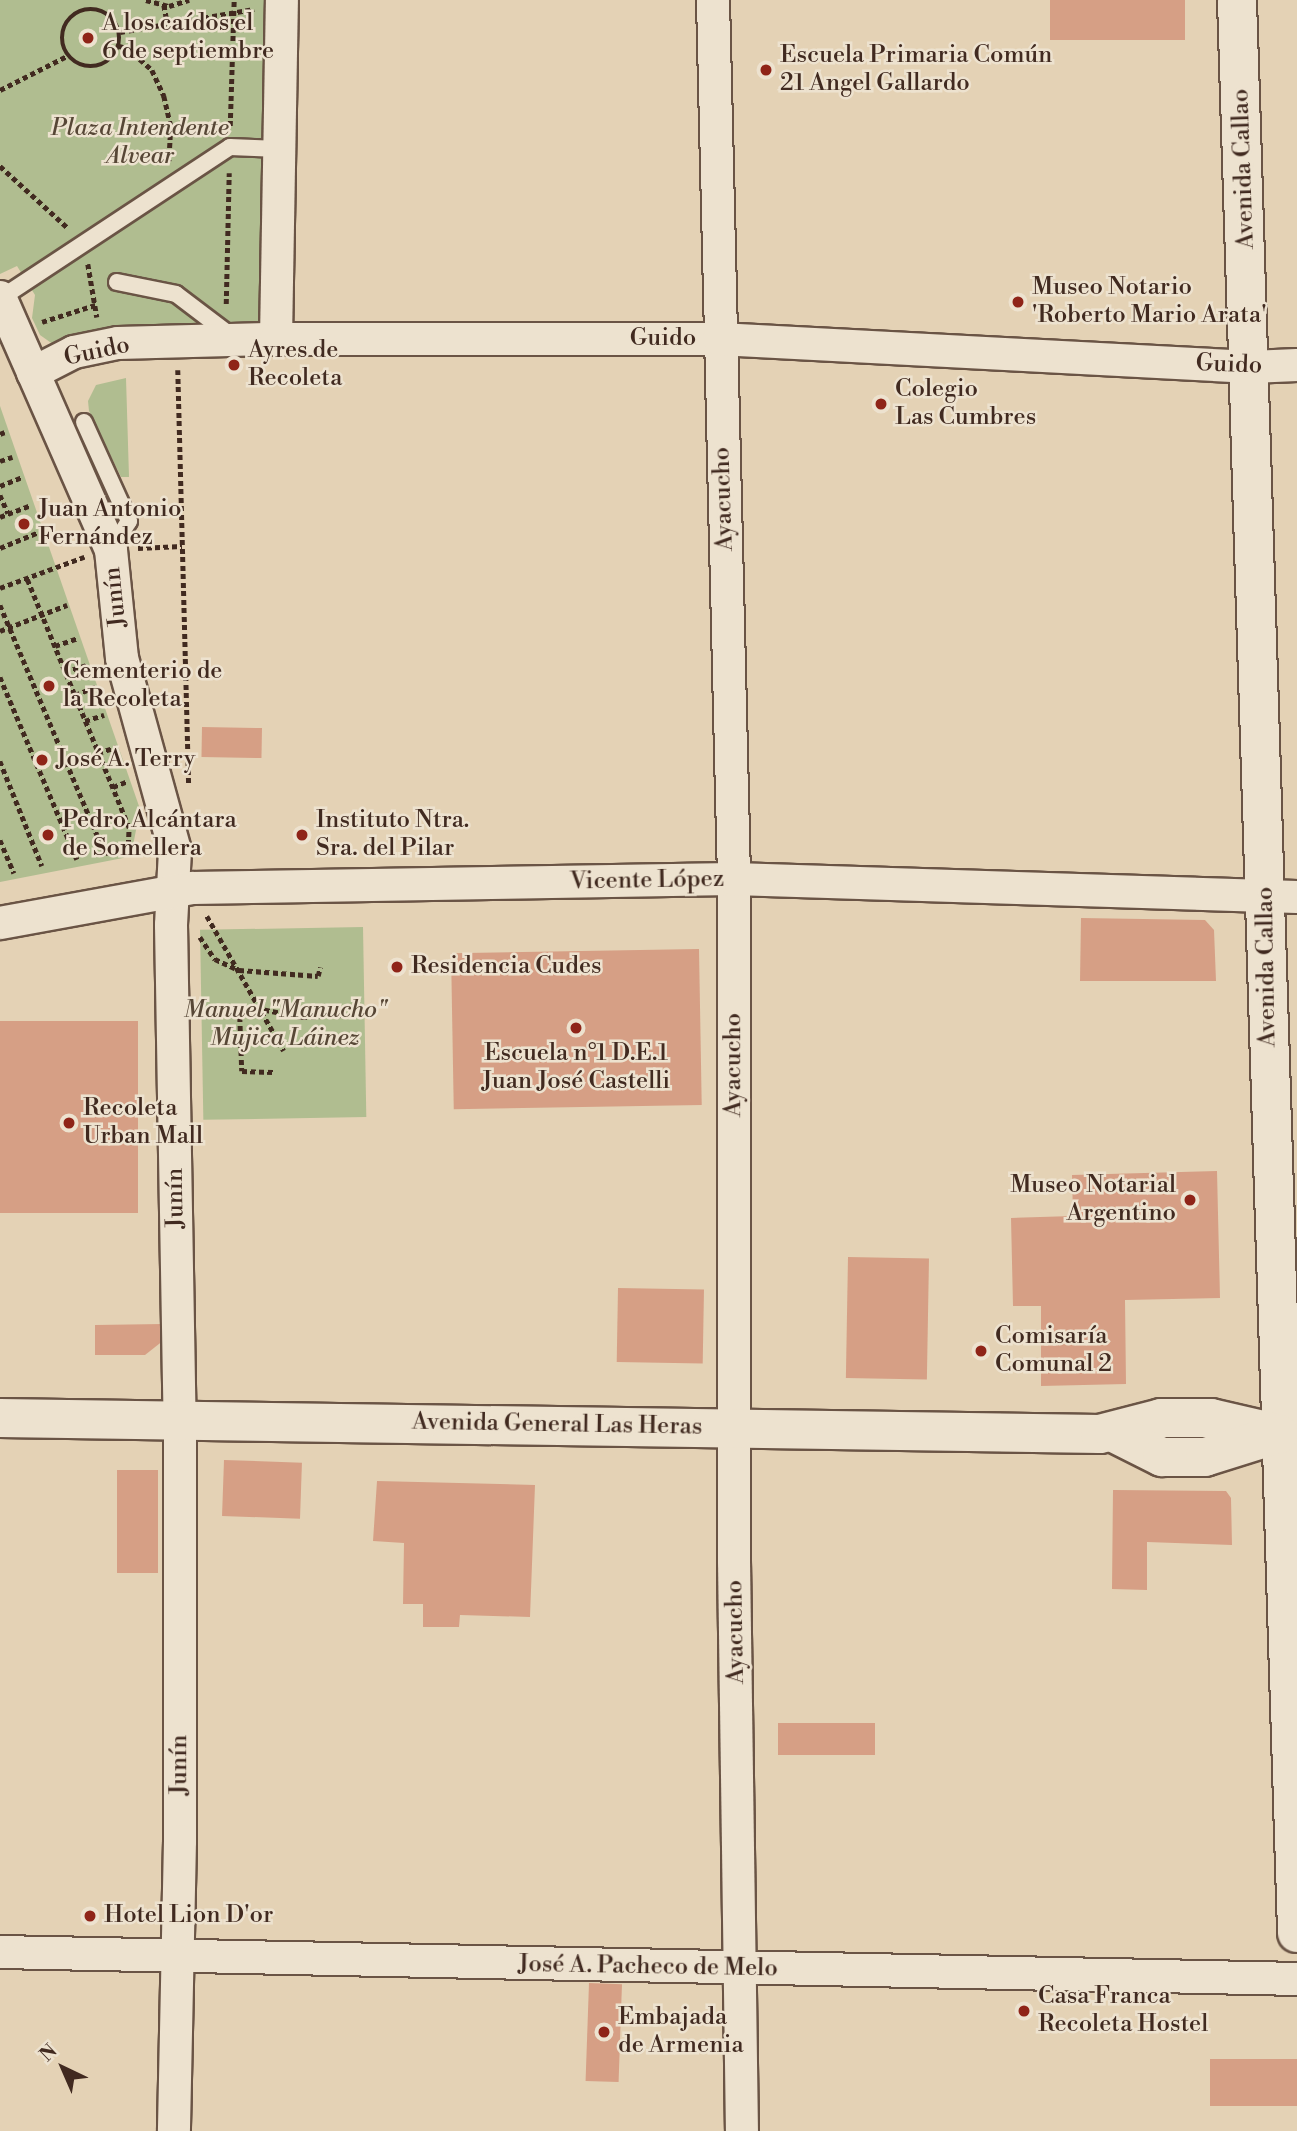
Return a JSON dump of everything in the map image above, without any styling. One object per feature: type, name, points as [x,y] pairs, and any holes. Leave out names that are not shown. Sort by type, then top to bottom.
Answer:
[{"type":"main road","name":"Avenida Callao","points":[[1237,0],[1251,367],[1281,896],[1297,1933]]},
{"type":"main road","name":"Avenida General Las Heras","points":[[0,1418],[180,1417],[1114,1433],[1161,1418],[1211,1418],[1288,1434]]},
{"type":"street","name":"Ayacucho","points":[[713,0],[734,879],[734,1428],[742,2131]]},
{"type":"street","points":[[276,338],[282,2]]},
{"type":"street","name":"Junín","points":[[1,298],[111,550],[122,658],[175,851],[182,888],[174,2131]]},
{"type":"street","name":"Guido","points":[[33,373],[65,355],[102,346],[177,341],[233,326],[276,338],[719,339],[1251,367],[1297,365]]},
{"type":"street","name":"Vicente López","points":[[0,923],[182,888],[734,879],[1281,896]]},
{"type":"street","name":"José A. Pacheco de Melo","points":[[0,1952],[176,1959],[1297,1979]]},
{"type":"lane","points":[[1,298],[230,147],[279,149]]},
{"type":"lane","points":[[117,282],[176,294],[233,326]]},
{"type":"lane","points":[[84,422],[129,522],[111,550]]},
{"type":"path","points":[[146,0],[164,5],[189,0]]},
{"type":"path","points":[[233,326],[225,303],[234,0]]},
{"type":"path","points":[[120,32],[282,2]]},
{"type":"path","points":[[164,5],[168,25]]},
{"type":"path","points":[[0,90],[67,57],[94,68],[112,59],[119,46],[120,32],[103,11],[75,13],[63,28],[67,57]]},
{"type":"path","points":[[119,46],[152,70],[164,96],[171,126],[164,190]]},
{"type":"path","points":[[0,166],[84,243],[102,346]]},
{"type":"path","points":[[15,331],[95,305]]},
{"type":"path","points":[[177,341],[190,796]]},
{"type":"path","points":[[0,461],[12,457]]},
{"type":"path","points":[[0,486],[22,477]]},
{"type":"path","points":[[0,495],[8,513]]},
{"type":"path","points":[[0,517],[31,505]]},
{"type":"path","points":[[0,548],[39,532]]},
{"type":"path","points":[[111,550],[182,546]]},
{"type":"path","points":[[0,588],[57,564]]},
{"type":"path","points":[[0,605],[105,853],[128,845],[130,828],[26,578]]},
{"type":"path","points":[[0,631],[67,605]]},
{"type":"path","points":[[54,646],[78,638]]},
{"type":"path","points":[[65,672],[89,664]]},
{"type":"path","points":[[0,677],[77,859]]},
{"type":"path","points":[[75,695],[95,687]]},
{"type":"path","points":[[85,721],[104,715]]},
{"type":"path","points":[[99,753],[116,747]]},
{"type":"path","points":[[0,761],[43,866]]},
{"type":"path","points":[[113,787],[128,781]]},
{"type":"path","points":[[0,840],[14,873]]},
{"type":"path","points":[[182,888],[239,971],[255,1007],[284,1051]]},
{"type":"path","points":[[215,959],[239,971],[318,976],[320,967]]},
{"type":"path","points":[[273,1072],[242,1072],[240,1017],[255,1007],[302,1017],[341,1015]]},
{"type":"green space","name":"Plaza Intendente Alvear","points":[[0,0],[282,0],[276,330],[57,347],[40,335],[32,318],[35,295],[17,266],[0,274]]},
{"type":"green space","points":[[126,378],[129,477],[121,477],[89,411],[88,401],[96,385]]},
{"type":"green space","name":"Cementerio de la Recoleta","points":[[0,406],[140,809],[132,851],[123,858],[0,882]]},
{"type":"green space","name":"Manuel \"Manucho\" Mujica Láinez","points":[[363,927],[366,1117],[203,1120],[200,930]]},
{"type":"building","points":[[1050,0],[1185,0],[1185,40],[1050,40]]},
{"type":"building","points":[[202,727],[262,728],[261,758],[201,757]]},
{"type":"building","points":[[1081,918],[1205,920],[1214,930],[1216,981],[1080,981]]},
{"type":"building","name":"Escuela n°1 D.E.1 Juan José Castelli","points":[[699,949],[702,1105],[454,1109],[451,953]]},
{"type":"building","name":"Recoleta Urban Mall","points":[[0,1021],[138,1021],[138,1213],[0,1213]]},
{"type":"building","points":[[1217,1171],[1220,1298],[1125,1300],[1126,1384],[1041,1386],[1041,1306],[1013,1306],[1011,1218],[1073,1216],[1072,1175]]},
{"type":"building","points":[[848,1257],[929,1258],[927,1379],[846,1378]]},
{"type":"building","points":[[618,1288],[704,1290],[703,1363],[617,1362]]},
{"type":"building","points":[[163,1324],[164,1340],[145,1355],[95,1355],[95,1325]]},
{"type":"building","points":[[224,1460],[302,1463],[300,1519],[222,1516]]},
{"type":"building","points":[[117,1470],[158,1470],[158,1573],[117,1573]]},
{"type":"building","points":[[377,1481],[535,1485],[530,1617],[460,1615],[459,1627],[423,1627],[423,1604],[403,1604],[404,1543],[373,1541]]},
{"type":"building","points":[[1113,1490],[1226,1491],[1231,1498],[1232,1545],[1147,1542],[1147,1590],[1112,1589]]},
{"type":"building","points":[[778,1723],[875,1723],[875,1755],[778,1755]]},
{"type":"building","name":"Embajada de Armenia","points":[[589,1983],[622,1984],[619,2082],[586,2081]]},
{"type":"building","points":[[1210,2059],[1297,2059],[1297,2106],[1210,2106]]},
{"type":"place","name":"A los caídos el 6 de septiembre","points":[[88,38]]},
{"type":"place","name":"Escuela Primaria Común 21 Angel Gallardo","points":[[766,70]]},
{"type":"place","name":"Museo Notario 'Roberto Mario Arata'","points":[[1018,302]]},
{"type":"place","name":"Ayres de Recoleta","points":[[234,365]]},
{"type":"place","name":"Colegio Las Cumbres","points":[[881,404]]},
{"type":"place","name":"Juan Antonio Fernández","points":[[24,524]]},
{"type":"place","name":"Cementerio de la Recoleta","points":[[49,686]]},
{"type":"place","name":"José A. Terry","points":[[42,760]]},
{"type":"place","name":"Pedro Alcántara de Somellera","points":[[48,835]]},
{"type":"place","name":"Instituto Ntra. Sra. del Pilar","points":[[302,835]]},
{"type":"place","name":"Residencia Cudes","points":[[397,967]]},
{"type":"place","name":"Escuela n°1 D.E.1 Juan José Castelli","points":[[576,1028]]},
{"type":"place","name":"Recoleta Urban Mall","points":[[69,1123]]},
{"type":"place","name":"Museo Notarial Argentino","points":[[1190,1200]]},
{"type":"place","name":"Comisaría Comunal 2","points":[[981,1351]]},
{"type":"place","name":"Hotel Lion D'or","points":[[90,1916]]},
{"type":"place","name":"Casa Franca Recoleta Hostel","points":[[1024,2011]]},
{"type":"place","name":"Embajada de Armenia","points":[[604,2032]]}]
